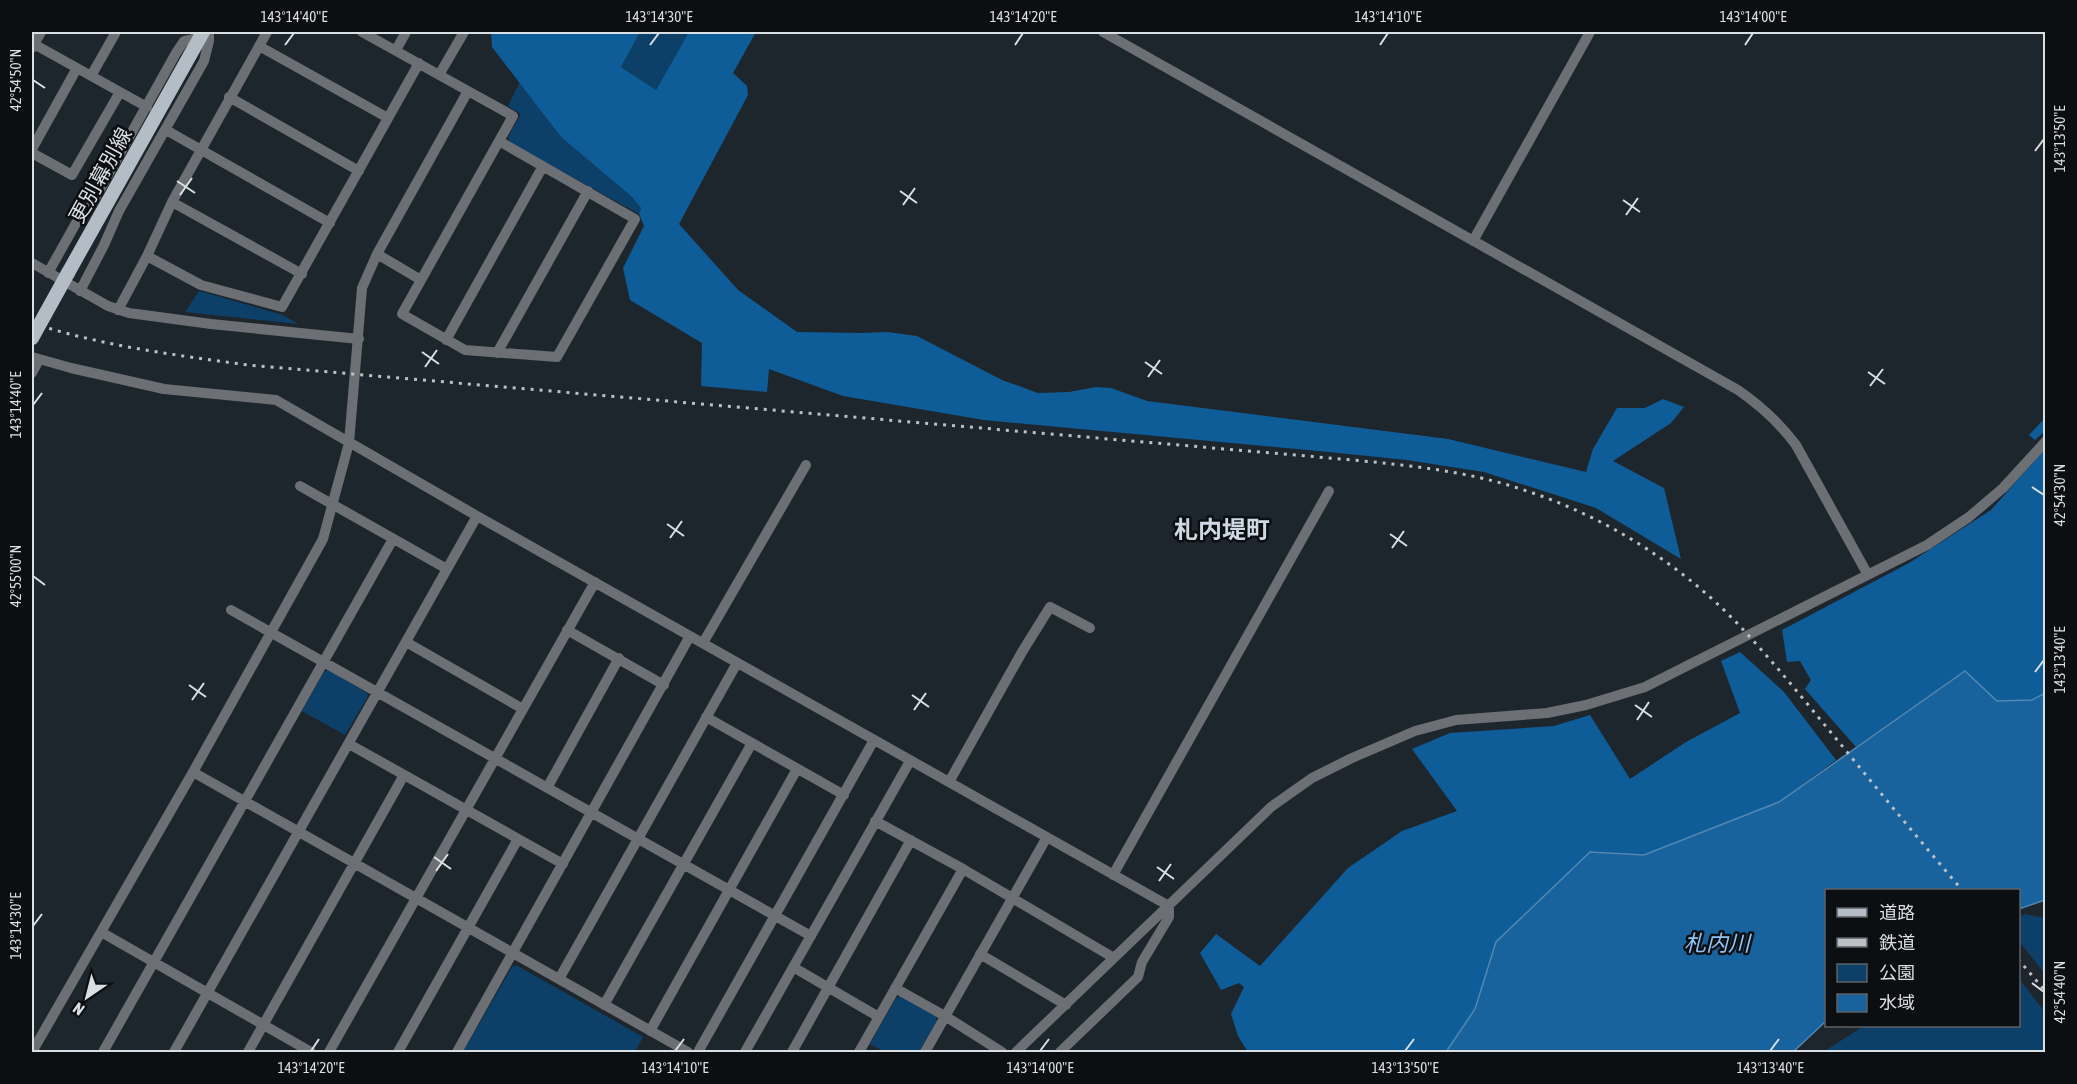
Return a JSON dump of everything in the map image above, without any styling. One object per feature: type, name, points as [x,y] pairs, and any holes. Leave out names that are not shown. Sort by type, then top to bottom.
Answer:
[{"type":"main road","name":"更別幕別線","points":[[32,338],[204,33]]},
{"type":"street","points":[[41,32],[32,45],[147,107]]},
{"type":"street","points":[[91,76],[116,32]]},
{"type":"street","points":[[118,310],[172,202],[267,32]]},
{"type":"street","points":[[362,32],[513,116],[402,314],[465,350],[556,357],[635,219],[499,141]]},
{"type":"street","points":[[396,50],[406,32]]},
{"type":"street","points":[[439,75],[464,32]]},
{"type":"street","points":[[1103,32],[1738,390],[1763,408],[1796,445],[1868,575]]},
{"type":"street","points":[[1473,241],[1590,32]]},
{"type":"street","points":[[48,273],[76,223],[89,209],[184,41],[204,33],[209,41],[204,61],[119,211],[80,291]]},
{"type":"street","points":[[259,46],[388,118]]},
{"type":"street","points":[[147,256],[201,285],[282,307],[419,63]]},
{"type":"street","points":[[77,68],[32,151],[72,175],[120,92]]},
{"type":"street","points":[[32,1053],[323,539],[349,443],[362,288],[377,254],[468,91]]},
{"type":"street","points":[[230,97],[359,171]]},
{"type":"street","points":[[166,130],[330,223]]},
{"type":"street","points":[[446,340],[543,166]]},
{"type":"street","points":[[497,353],[588,191]]},
{"type":"street","points":[[172,202],[302,274]]},
{"type":"street","points":[[377,254],[421,280]]},
{"type":"street","points":[[32,264],[80,291],[129,313],[359,339]]},
{"type":"street","points":[[32,373],[35,358],[164,389],[276,400],[477,516],[1169,906]]},
{"type":"street","points":[[1016,1053],[1270,807],[1312,778],[1352,758],[1437,724],[1493,716],[1547,712],[1586,705],[1645,687],[1927,545],[1969,517],[2003,488],[2046,441]]},
{"type":"street","points":[[703,643],[806,465]]},
{"type":"street","points":[[300,486],[447,569]]},
{"type":"street","points":[[1113,874],[1329,491]]},
{"type":"street","points":[[174,1053],[477,516]]},
{"type":"street","points":[[103,1053],[393,539]]},
{"type":"street","points":[[329,1053],[595,582]]},
{"type":"street","points":[[949,782],[1050,607],[1090,628]]},
{"type":"street","points":[[231,610],[810,936]]},
{"type":"street","points":[[567,630],[664,685]]},
{"type":"street","points":[[457,1053],[690,636]]},
{"type":"street","points":[[406,642],[523,709]]},
{"type":"street","points":[[547,788],[619,658]]},
{"type":"street","points":[[559,979],[737,663]]},
{"type":"street","points":[[706,717],[844,795]]},
{"type":"street","points":[[698,1053],[874,740]]},
{"type":"street","points":[[604,1005],[752,743]]},
{"type":"street","points":[[349,744],[563,864]]},
{"type":"street","points":[[745,1053],[910,761]]},
{"type":"street","points":[[650,1031],[797,769]]},
{"type":"street","points":[[193,772],[688,1053]]},
{"type":"street","points":[[248,1053],[404,775]]},
{"type":"street","points":[[875,821],[963,869],[1114,958]]},
{"type":"street","points":[[925,1053],[1047,837]]},
{"type":"street","points":[[398,1053],[518,839]]},
{"type":"street","points":[[792,1053],[911,840]]},
{"type":"street","points":[[859,1053],[963,869]]},
{"type":"street","points":[[1060,1053],[1138,977],[1142,962],[1169,917],[1169,906]]},
{"type":"street","points":[[101,932],[311,1053]]},
{"type":"street","points":[[980,954],[1066,1005]]},
{"type":"street","points":[[793,967],[879,1017]]},
{"type":"street","points":[[896,988],[1002,1053]]},
{"type":"green space","points":[[640,32],[689,32],[656,90],[621,67]]},
{"type":"green space","points":[[520,82],[561,137],[631,196],[641,208],[639,214],[510,143],[508,137],[521,114],[508,106]]},
{"type":"green space","points":[[199,291],[283,315],[298,324],[185,312]]},
{"type":"green space","points":[[328,670],[367,693],[368,696],[345,735],[302,711],[324,672]]},
{"type":"green space","points":[[2025,914],[2045,918],[2045,974],[2020,942],[2020,916]]},
{"type":"green space","points":[[516,965],[643,1037],[635,1052],[463,1052],[512,967]]},
{"type":"green space","points":[[2020,980],[2045,1012],[2045,1052],[1823,1052],[1862,1027],[2020,1027]]},
{"type":"green space","points":[[900,996],[936,1017],[937,1021],[919,1052],[885,1052],[870,1044],[896,998]]},
{"type":"shaded area","points":[[491,32],[640,32],[621,67],[656,90],[689,32],[756,32],[733,73],[747,86],[748,95],[679,224],[738,290],[797,332],[888,332],[917,336],[1002,380],[1038,393],[1069,392],[1096,387],[1111,388],[1147,401],[1448,439],[1586,472],[1593,449],[1617,408],[1645,408],[1663,399],[1684,407],[1671,423],[1613,461],[1664,488],[1681,559],[1596,508],[1484,472],[1407,460],[984,420],[843,396],[769,369],[767,392],[701,386],[702,343],[630,300],[623,268],[644,226],[639,214],[641,208],[631,196],[561,137],[492,47]]},
{"type":"shaded area","points":[[2045,418],[2045,431],[2035,440],[2029,435]]},
{"type":"shaded area","points":[[2045,449],[2045,693],[2032,700],[1997,701],[1964,671],[1856,747],[1805,689],[1811,680],[1800,661],[1787,662],[1782,630],[1909,563],[1991,510]]},
{"type":"shaded area","points":[[1740,652],[1784,692],[1836,760],[1779,802],[1644,855],[1590,852],[1496,942],[1475,1009],[1446,1052],[1248,1052],[1238,1036],[1231,1014],[1244,987],[1239,983],[1221,990],[1200,953],[1216,934],[1260,966],[1348,868],[1402,831],[1457,811],[1412,749],[1450,733],[1554,726],[1590,715],[1630,779],[1686,742],[1740,713],[1721,661]]},
{"type":"water","name":"札内川","points":[[1965,671],[1997,701],[2032,700],[2045,693],[2045,900],[2020,909],[2020,889],[1825,889],[1825,1022],[1793,1052],[1446,1052],[1475,1009],[1496,942],[1590,852],[1644,855],[1779,802]]},
{"type":"railway","points":[[32,323],[112,344],[248,365],[1353,460],[1441,470],[1505,484],[1589,516],[1619,532],[1675,568],[1701,589],[1726,612],[1773,663],[1961,889]]},
{"type":"railway","points":[[2020,961],[2046,992]]},
{"type":"district","name":"札内堤町","points":[[1222,529]]}]
